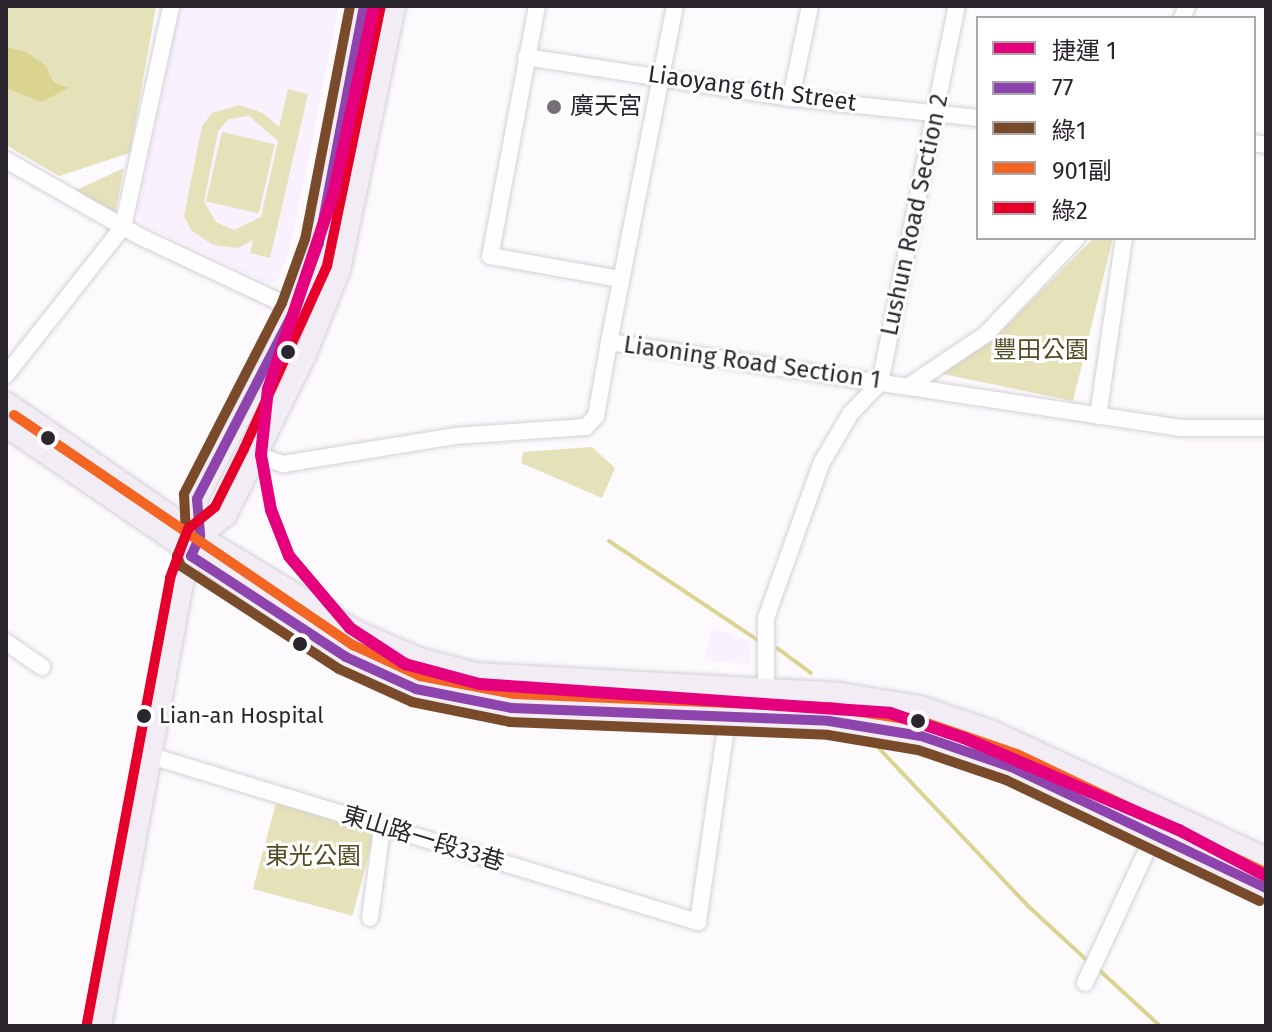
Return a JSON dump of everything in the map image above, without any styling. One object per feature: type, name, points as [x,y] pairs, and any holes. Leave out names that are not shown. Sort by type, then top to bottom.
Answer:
[{"type":"main road","points":[[200,536],[197,499],[295,309],[324,224],[364,6]]},
{"type":"main road","points":[[101,1026],[148,755],[191,556],[200,536],[226,516],[257,455],[340,270],[395,6]]},
{"type":"main road","points":[[6,402],[200,536],[357,631],[440,665],[476,673],[840,693],[920,706],[993,731],[1266,858]]},
{"type":"main road","points":[[6,427],[191,556],[346,657],[416,689],[520,709],[861,724],[964,747],[1266,888]]},
{"type":"street","points":[[6,375],[123,227],[171,6]]},
{"type":"street","points":[[537,6],[490,256],[620,279]]},
{"type":"street","points":[[609,342],[675,6]]},
{"type":"street","points":[[791,98],[810,6]]},
{"type":"street","name":"Lushun Road Section 2","points":[[880,383],[957,6]]},
{"type":"street","name":"Liaoyang 6th Street","points":[[526,57],[791,98],[976,118]]},
{"type":"street","points":[[6,160],[123,227],[295,309]]},
{"type":"street","points":[[909,386],[986,334],[1075,240]]},
{"type":"street","points":[[1098,416],[1124,240]]},
{"type":"street","name":"Liaoning Road Section 1","points":[[257,455],[283,464],[455,436],[586,427],[596,416],[609,342],[1182,428],[1266,428]]},
{"type":"street","points":[[766,718],[766,636],[774,593],[822,462],[851,413],[880,383]]},
{"type":"street","points":[[6,642],[42,667]]},
{"type":"street","points":[[730,717],[732,686]]},
{"type":"street","name":"東山路一段33巷","points":[[148,755],[698,922],[730,717]]},
{"type":"street","points":[[370,918],[382,828]]},
{"type":"street","points":[[1088,979],[1154,835]]},
{"type":"shaded area","points":[[180,6],[339,6],[289,253],[277,281],[269,284],[142,224],[137,214]]},
{"type":"shaded area","points":[[6,47],[26,52],[46,66],[53,82],[68,88],[42,102],[6,88]]},
{"type":"shaded area","points":[[711,627],[749,641],[749,664],[705,660]]},
{"type":"green space","points":[[6,6],[156,6],[130,153],[59,176],[6,145]]},
{"type":"green space","points":[[288,89],[308,94],[270,258],[250,253],[253,240],[238,248],[213,245],[191,230],[184,216],[202,126],[212,113],[239,105],[263,113],[279,127]],"holes":[[[249,116],[278,141],[261,217],[234,230],[216,222],[204,202],[218,131],[229,119]]]},
{"type":"green space","points":[[222,132],[275,144],[259,213],[206,201]]},
{"type":"green space","points":[[124,168],[115,214],[74,191]]},
{"type":"green space","name":"豐田公園","points":[[1092,240],[1113,240],[1073,401],[938,373],[990,342]]},
{"type":"green space","points":[[592,447],[615,468],[602,498],[521,463],[523,452]]},
{"type":"green space","name":"東光公園","points":[[276,803],[375,830],[352,916],[253,889]]},
{"type":"waterway","points":[[609,541],[756,639]]},
{"type":"waterway","points":[[777,648],[811,673]]},
{"type":"waterway","points":[[873,742],[1028,906],[1090,963]]},
{"type":"waterway","points":[[1097,968],[1160,1026]]},
{"type":"metro line","name":"1","points":[[374,6],[333,195],[268,389],[261,455],[271,510],[289,556],[350,628],[405,664],[479,684],[890,713],[964,738],[1179,830],[1266,876]]},
{"type":"transit line","name":"綠1","points":[[350,6],[305,239],[282,303],[184,494],[186,534],[177,556],[181,566],[339,669],[412,702],[510,722],[828,735],[918,750],[1006,780],[1260,901]]},
{"type":"transit line","name":"77","points":[[364,6],[319,243],[295,309],[197,499],[200,536],[191,556],[346,657],[416,689],[512,708],[829,721],[921,736],[1011,767],[1266,888]]},
{"type":"transit line","name":"綠2","points":[[87,1023],[170,578],[188,529],[215,507],[327,266],[381,6]]},
{"type":"transit line","name":"901副","points":[[14,415],[353,645],[420,676],[514,694],[830,707],[924,722],[1017,754],[1266,873]]},
{"type":"place","name":"廣天宮","points":[[554,107]]},
{"type":"place","name":"Lian-an Hospital","points":[[144,716]]}]
